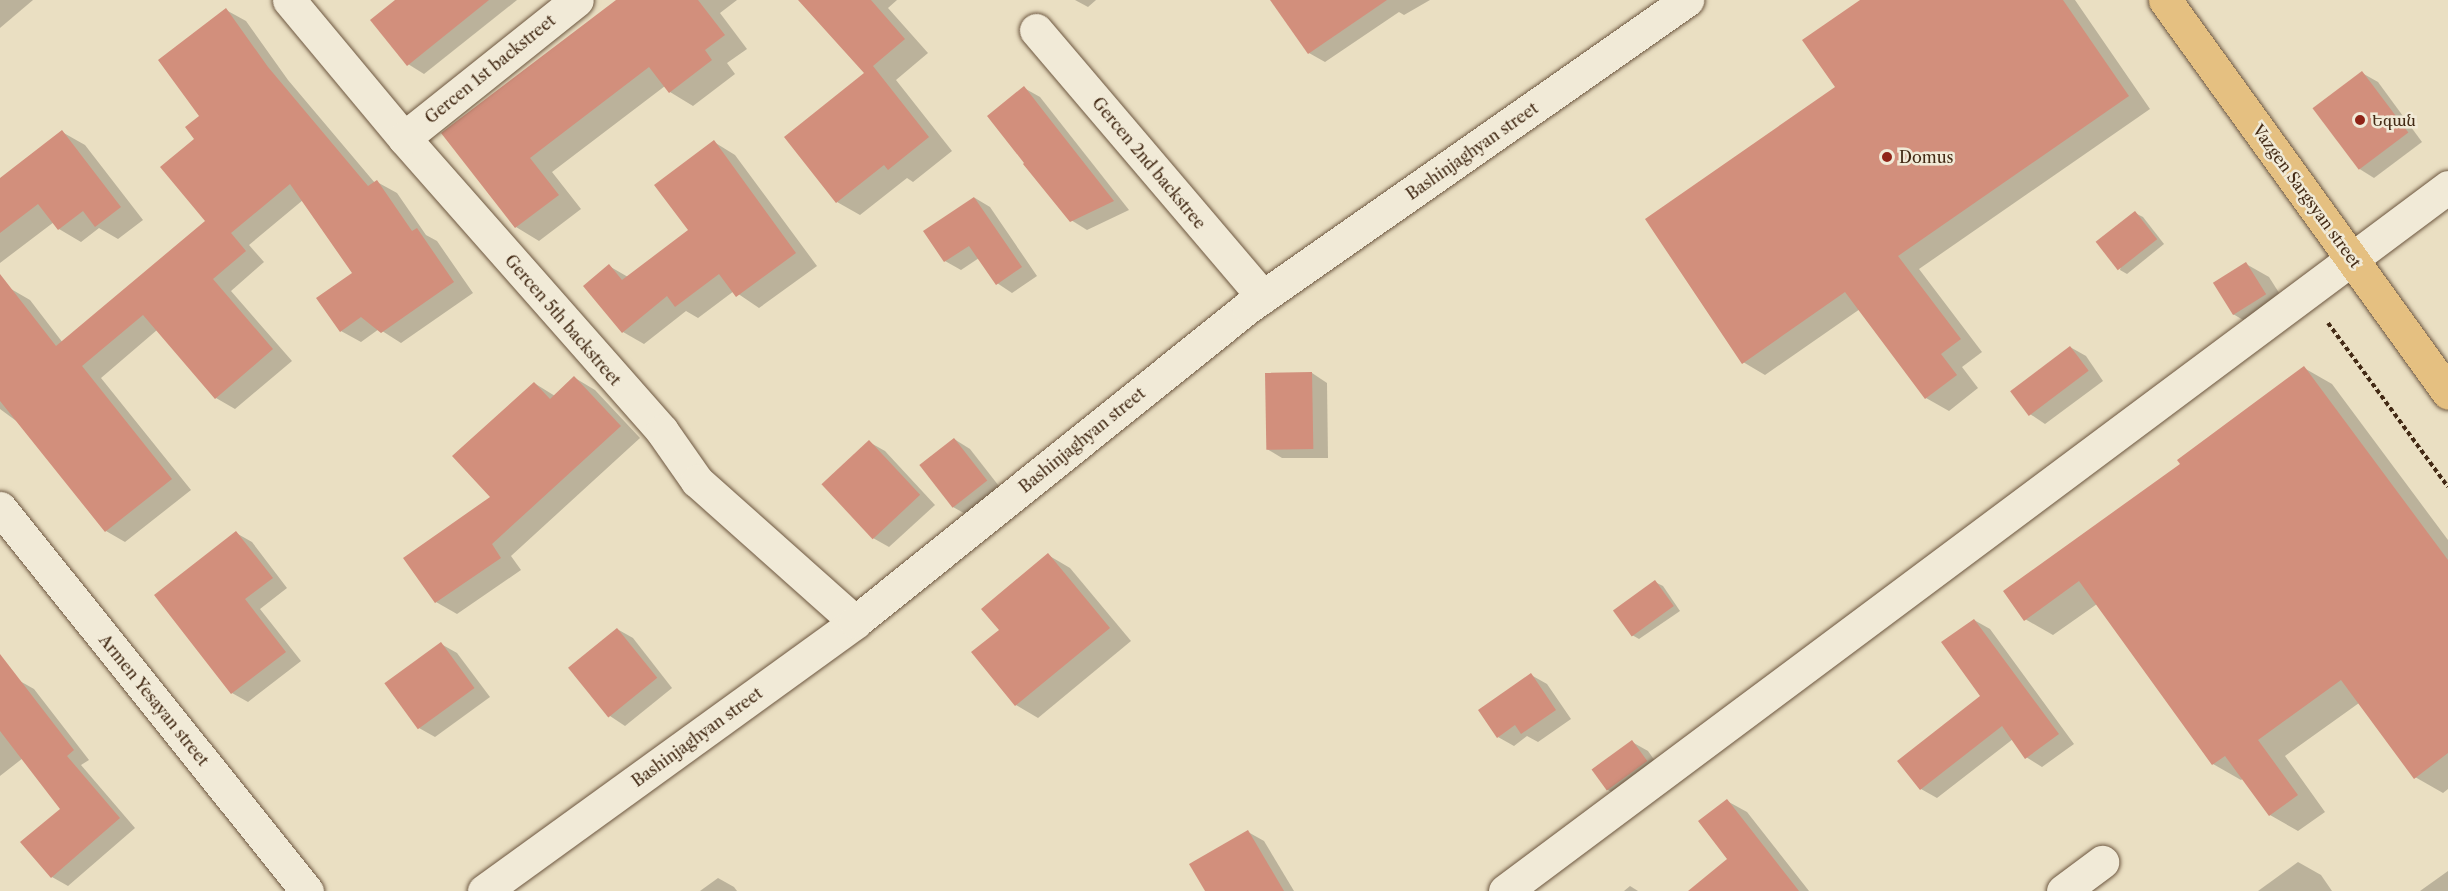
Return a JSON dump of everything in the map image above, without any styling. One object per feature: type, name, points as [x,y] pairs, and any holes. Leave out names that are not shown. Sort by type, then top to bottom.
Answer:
[{"type":"highway","name":"Vazgen Sargsyan street","points":[[2165,0],[2448,393]]},
{"type":"street","name":"Gercen 5th backstreet","points":[[289,0],[404,138],[662,431],[697,481],[855,622]]},
{"type":"street","name":"Gercen 1st backstreet","points":[[404,138],[577,0]]},
{"type":"street","name":"Bashinjaghyan street","points":[[484,891],[855,622],[1263,297],[1667,6]]},
{"type":"street","name":"Gercen 2nd backstree","points":[[1035,30],[1263,297]]},
{"type":"street","points":[[1505,891],[2448,187]]},
{"type":"street","name":"Armen Yesayan street","points":[[0,508],[307,891]]},
{"type":"street","points":[[2063,891],[2102,862]]},
{"type":"path","points":[[2307,294],[2448,487]]},
{"type":"building","points":[[395,0],[489,0],[407,66],[370,20]]},
{"type":"building","points":[[616,0],[698,0],[725,35],[705,50],[712,60],[669,93],[649,67],[530,158],[559,195],[515,228],[441,133]]},
{"type":"building","points":[[798,0],[871,0],[905,39],[873,66],[929,137],[888,170],[884,165],[836,203],[784,137],[864,73]]},
{"type":"building","points":[[1270,0],[1387,0],[1308,54]]},
{"type":"building","name":"Domus","points":[[1860,0],[2063,0],[2129,96],[1898,256],[1961,339],[1941,354],[1957,375],[1925,399],[1845,292],[1742,364],[1645,219],[1835,87],[1802,40]]},
{"type":"building","points":[[226,8],[268,67],[368,186],[377,180],[412,231],[417,228],[454,282],[381,333],[361,317],[340,332],[316,298],[352,273],[290,184],[231,233],[246,251],[213,279],[273,349],[215,399],[143,315],[82,366],[172,479],[105,532],[0,401],[0,274],[56,346],[205,221],[160,167],[194,139],[185,127],[199,116],[158,60]]},
{"type":"building","name":"Եգան","points":[[2362,71],[2408,132],[2359,170],[2312,108]]},
{"type":"building","points":[[1024,86],[1114,201],[1070,222],[1023,164],[987,116]]},
{"type":"building","points":[[62,130],[121,207],[95,227],[83,211],[58,230],[38,204],[0,233],[0,178]]},
{"type":"building","points":[[714,140],[796,253],[736,297],[719,274],[675,307],[667,296],[622,333],[583,286],[609,264],[622,280],[688,230],[654,185]]},
{"type":"building","points":[[974,197],[1022,267],[996,285],[969,246],[944,262],[923,231]]},
{"type":"building","points":[[2135,211],[2157,239],[2118,270],[2096,242]]},
{"type":"building","points":[[2246,262],[2266,294],[2233,315],[2213,283]]},
{"type":"building","points":[[2070,346],[2089,371],[2029,416],[2010,391]]},
{"type":"building","points":[[2304,366],[2448,560],[2448,753],[2414,779],[2341,680],[2258,740],[2298,795],[2269,816],[2225,756],[2212,765],[2079,581],[2024,621],[2003,591],[2180,464],[2177,460]]},
{"type":"building","points":[[1312,372],[1313,449],[1266,450],[1265,373]]},
{"type":"building","points":[[574,376],[621,426],[492,544],[501,558],[435,603],[403,558],[490,497],[452,456],[534,382],[550,399]]},
{"type":"building","points":[[954,438],[987,481],[953,508],[919,465]]},
{"type":"building","points":[[869,440],[920,495],[873,539],[821,484]]},
{"type":"building","points":[[236,531],[273,578],[245,599],[286,652],[231,694],[154,595]]},
{"type":"building","points":[[1048,553],[1110,628],[1015,706],[971,652],[999,630],[981,609]]},
{"type":"building","points":[[1655,580],[1674,606],[1632,636],[1613,611]]},
{"type":"building","points":[[1974,619],[2059,734],[2025,759],[2002,726],[1920,790],[1897,761],[1980,696],[1941,642]]},
{"type":"building","points":[[617,628],[657,678],[608,717],[568,668]]},
{"type":"building","points":[[441,642],[475,688],[418,729],[384,683]]},
{"type":"building","points":[[0,654],[74,750],[67,756],[120,818],[51,878],[20,842],[60,809],[0,731]]},
{"type":"building","points":[[1531,673],[1556,710],[1521,734],[1515,725],[1497,738],[1478,710]]},
{"type":"building","points":[[1632,740],[1647,761],[1607,790],[1592,769]]},
{"type":"building","points":[[1727,799],[1799,891],[1688,891],[1727,859],[1698,821]]},
{"type":"building","points":[[1248,830],[1284,891],[1205,891],[1189,864]]},
{"type":"place","name":"Եգան","points":[[2360,120]]},
{"type":"place","name":"Domus","points":[[1887,157]]}]
